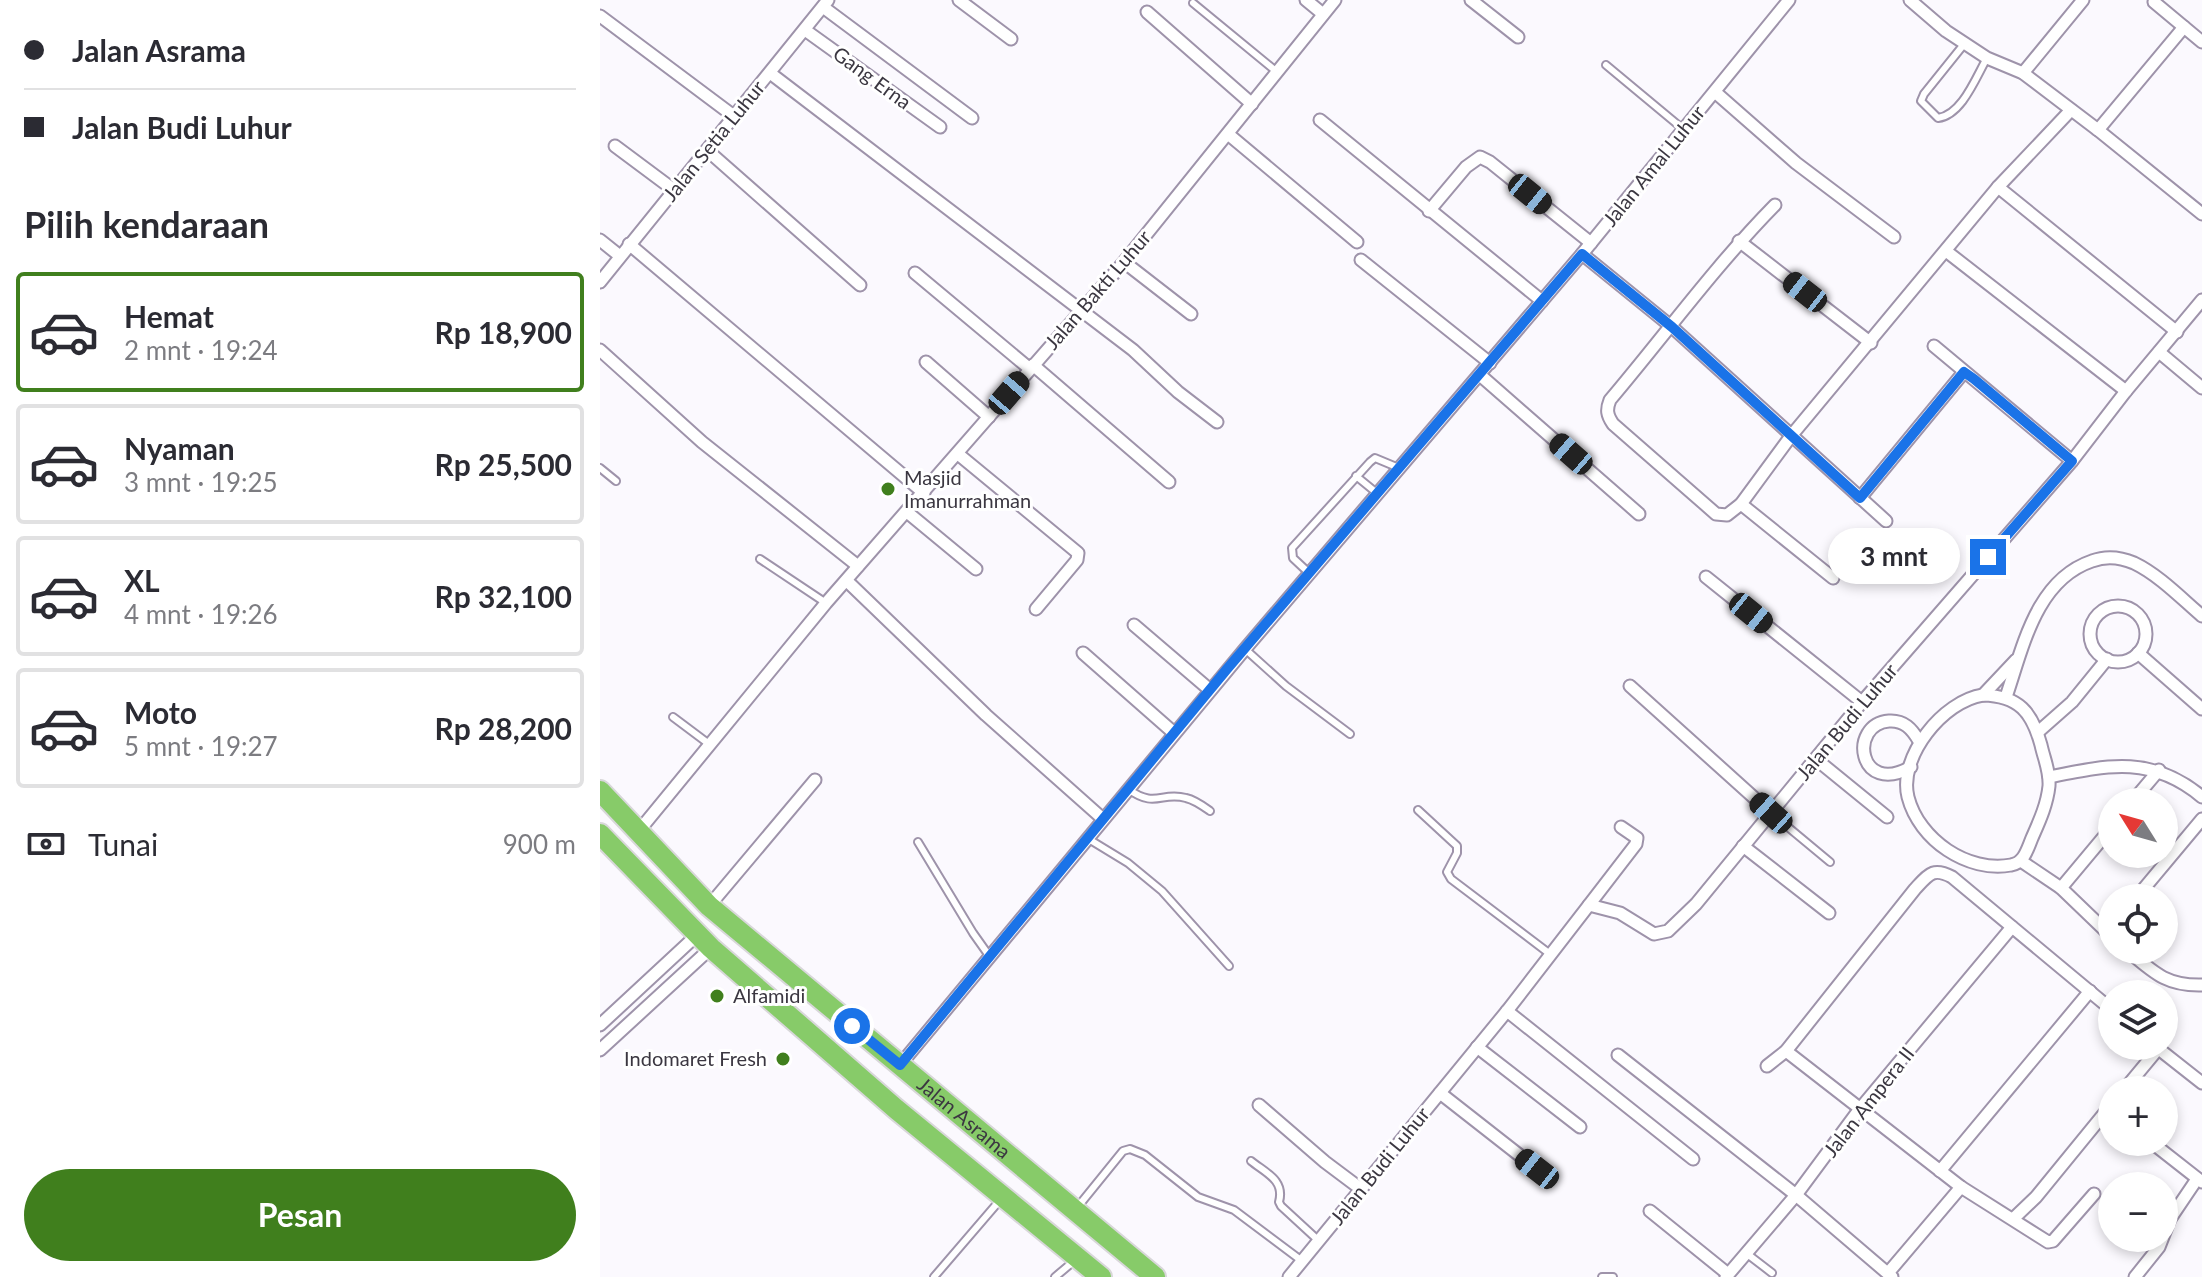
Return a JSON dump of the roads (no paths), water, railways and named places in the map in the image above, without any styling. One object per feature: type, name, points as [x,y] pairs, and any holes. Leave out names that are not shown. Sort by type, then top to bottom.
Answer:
[{"type":"highway","name":"Jalan Asrama","points":[[600,791],[709,906],[1155,1277]]},
{"type":"highway","name":"Jalan Asrama","points":[[600,834],[704,941],[896,1109],[1101,1277]]},
{"type":"street","points":[[959,0],[1011,39]]},
{"type":"street","points":[[1306,0],[1323,14]]},
{"type":"street","name":"Jalan Bakti Luhur","points":[[638,832],[826,603],[1124,262],[1335,0]]},
{"type":"street","points":[[1471,0],[1518,37]]},
{"type":"street","name":"Jalan Amal Luhur","points":[[900,1065],[1210,690],[1582,254],[1789,0]]},
{"type":"street","points":[[1910,0],[1946,31],[1987,58],[2023,73],[2202,214]]},
{"type":"street","points":[[2023,73],[2083,0]]},
{"type":"street","points":[[2154,2],[2202,42]]},
{"type":"street","points":[[825,3],[972,118]]},
{"type":"street","name":"Jalan Setia Luhur","points":[[600,282],[825,3]]},
{"type":"street","points":[[1147,12],[1252,104]]},
{"type":"street","points":[[600,16],[735,117]]},
{"type":"street","points":[[2098,130],[2184,27]]},
{"type":"street","name":"Gang Erna","points":[[805,30],[940,127]]},
{"type":"street","points":[[770,73],[1133,350],[1178,392],[1217,422]]},
{"type":"street","points":[[1715,92],[1796,163],[1894,237]]},
{"type":"street","points":[[1775,205],[1739,241],[1610,400],[1607,416],[1613,424],[1716,514],[1727,515],[1741,504],[1791,436],[1998,187],[2071,110]]},
{"type":"street","points":[[1320,120],[1542,301]]},
{"type":"street","points":[[1228,134],[1357,242]]},
{"type":"street","points":[[615,146],[674,190]]},
{"type":"street","points":[[707,150],[860,285]]},
{"type":"street","points":[[1429,211],[1466,167],[1480,157],[1591,243]]},
{"type":"street","points":[[1998,187],[2177,332]]},
{"type":"street","points":[[600,240],[620,256]]},
{"type":"street","points":[[1739,241],[1871,343]]},
{"type":"street","points":[[629,244],[924,493]]},
{"type":"street","points":[[1946,251],[2126,391]]},
{"type":"street","points":[[1582,254],[1672,327],[1886,521]]},
{"type":"street","points":[[1361,260],[1490,363]]},
{"type":"street","points":[[1124,262],[1191,314]]},
{"type":"street","points":[[915,273],[1169,482]]},
{"type":"street","name":"Jalan Budi Luhur","points":[[1289,1277],[1507,1011],[1589,905],[1620,913],[1654,934],[1668,931],[1696,904],[1862,702],[2072,461],[2202,300]]},
{"type":"street","points":[[1934,346],[2072,461]]},
{"type":"street","points":[[600,350],[702,442],[858,566]]},
{"type":"street","points":[[2159,352],[2202,388]]},
{"type":"street","points":[[926,362],[989,417]]},
{"type":"street","points":[[1860,498],[1964,372]]},
{"type":"street","points":[[1480,375],[1639,514]]},
{"type":"street","points":[[958,454],[1078,553],[1077,560],[1036,609]]},
{"type":"street","points":[[1741,504],[1833,578]]},
{"type":"street","points":[[907,512],[976,569]]},
{"type":"street","points":[[2006,697],[2040,605],[2069,570],[2095,560],[2121,559],[2133,563],[2153,575],[2202,616]]},
{"type":"street","points":[[1706,577],[1862,702]]},
{"type":"street","points":[[847,581],[986,715],[1103,819]]},
{"type":"street","points":[[2111,607],[2125,607],[2142,619],[2146,634],[2138,653],[2125,661],[2107,659],[2094,648],[2090,634],[2098,614],[2111,607]]},
{"type":"street","points":[[1134,625],[1210,690]]},
{"type":"street","points":[[1083,653],[1174,733]]},
{"type":"street","points":[[2138,653],[2202,709]]},
{"type":"street","points":[[1983,695],[2020,657]]},
{"type":"street","points":[[2038,732],[2072,702],[2107,659]]},
{"type":"street","points":[[1630,686],[1771,813]]},
{"type":"street","points":[[1983,695],[2006,697],[2033,720],[2049,777],[2047,801],[2021,861],[2012,865],[1971,863],[1941,845],[1913,809],[1907,785],[1919,741],[1954,705],[1983,695]]},
{"type":"street","points":[[1911,767],[1892,775],[1876,772],[1863,755],[1866,737],[1879,723],[1897,721],[1909,728],[1919,741]]},
{"type":"street","points":[[1817,760],[1887,817]]},
{"type":"street","points":[[2049,777],[2129,766],[2159,770],[2189,785],[2202,797]]},
{"type":"street","points":[[2144,788],[2159,770]]},
{"type":"street","points":[[709,906],[815,780]]},
{"type":"street","points":[[2148,884],[2202,819]]},
{"type":"street","points":[[1589,905],[1636,844],[1637,838],[1621,827]]},
{"type":"street","points":[[2061,888],[2098,844]]},
{"type":"street","points":[[1743,846],[1829,913]]},
{"type":"street","points":[[2021,861],[2061,888],[2098,921]]},
{"type":"street","points":[[1767,1066],[1786,1051],[1915,889],[1931,873],[1940,871],[1952,877],[2098,998]]},
{"type":"street","name":"Jalan Ampera II","points":[[1727,1276],[1796,1195],[1859,1110],[2012,927]]},
{"type":"street","points":[[604,1022],[637,991],[704,941]]},
{"type":"street","points":[[600,1050],[651,1003],[704,941]]},
{"type":"street","points":[[2143,964],[2157,976],[2182,985],[2202,985]]},
{"type":"street","points":[[1940,1171],[2090,991]]},
{"type":"street","points":[[1507,1011],[1693,1159]]},
{"type":"street","points":[[1477,1047],[1580,1127]]},
{"type":"street","points":[[1786,1051],[1961,1187],[2051,1242],[2094,1194]]},
{"type":"street","points":[[1618,1055],[1796,1195],[1890,1275],[1961,1187]]},
{"type":"street","points":[[2173,1060],[2202,1083]]},
{"type":"street","points":[[1440,1093],[1537,1169]]},
{"type":"street","points":[[1259,1105],[1361,1189]]},
{"type":"street","points":[[2013,1219],[2036,1197],[2098,1123]]},
{"type":"street","points":[[2135,1277],[2159,1247],[2170,1219],[2200,1180],[2169,1156]]},
{"type":"street","points":[[1650,1211],[1727,1276]]},
{"type":"lane","points":[[1193,3],[1277,72]]},
{"type":"lane","points":[[1965,43],[1921,101],[1938,118],[1945,117],[1960,103],[1987,58]]},
{"type":"lane","points":[[1606,65],[1683,129]]},
{"type":"lane","points":[[1309,573],[1293,558],[1292,548],[1375,458],[1400,468]]},
{"type":"lane","points":[[600,468],[616,481]]},
{"type":"lane","points":[[1356,476],[1378,494]]},
{"type":"lane","points":[[760,559],[826,603]]},
{"type":"lane","points":[[1245,649],[1286,686],[1350,734]]},
{"type":"lane","points":[[673,717],[709,744]]},
{"type":"lane","points":[[1128,789],[1150,801],[1188,798],[1210,811]]},
{"type":"lane","points":[[1418,810],[1457,846],[1457,853],[1447,872],[1451,879],[1550,954]]},
{"type":"lane","points":[[1771,813],[1830,862]]},
{"type":"lane","points":[[1087,838],[1128,863],[1162,891],[1229,966]]},
{"type":"lane","points":[[918,842],[990,957]]},
{"type":"lane","points":[[1075,1210],[1123,1151],[1130,1149],[1145,1155],[1204,1201],[1234,1210],[1302,1261]]},
{"type":"lane","points":[[1251,1161],[1279,1183],[1282,1192],[1279,1204],[1319,1241]]},
{"type":"lane","points":[[934,1277],[1004,1197]]},
{"type":"lane","points":[[1746,1253],[1772,1273]]},
{"type":"lane","points":[[1055,1277],[1077,1258]]},
{"type":"lane","points":[[1602,1277],[1613,1277]]},
{"type":"place","name":"Masjid Imanurrahman","points":[[888,489]]},
{"type":"place","name":"Alfamidi","points":[[717,996]]},
{"type":"place","name":"Indomaret Fresh","points":[[783,1059]]}]
